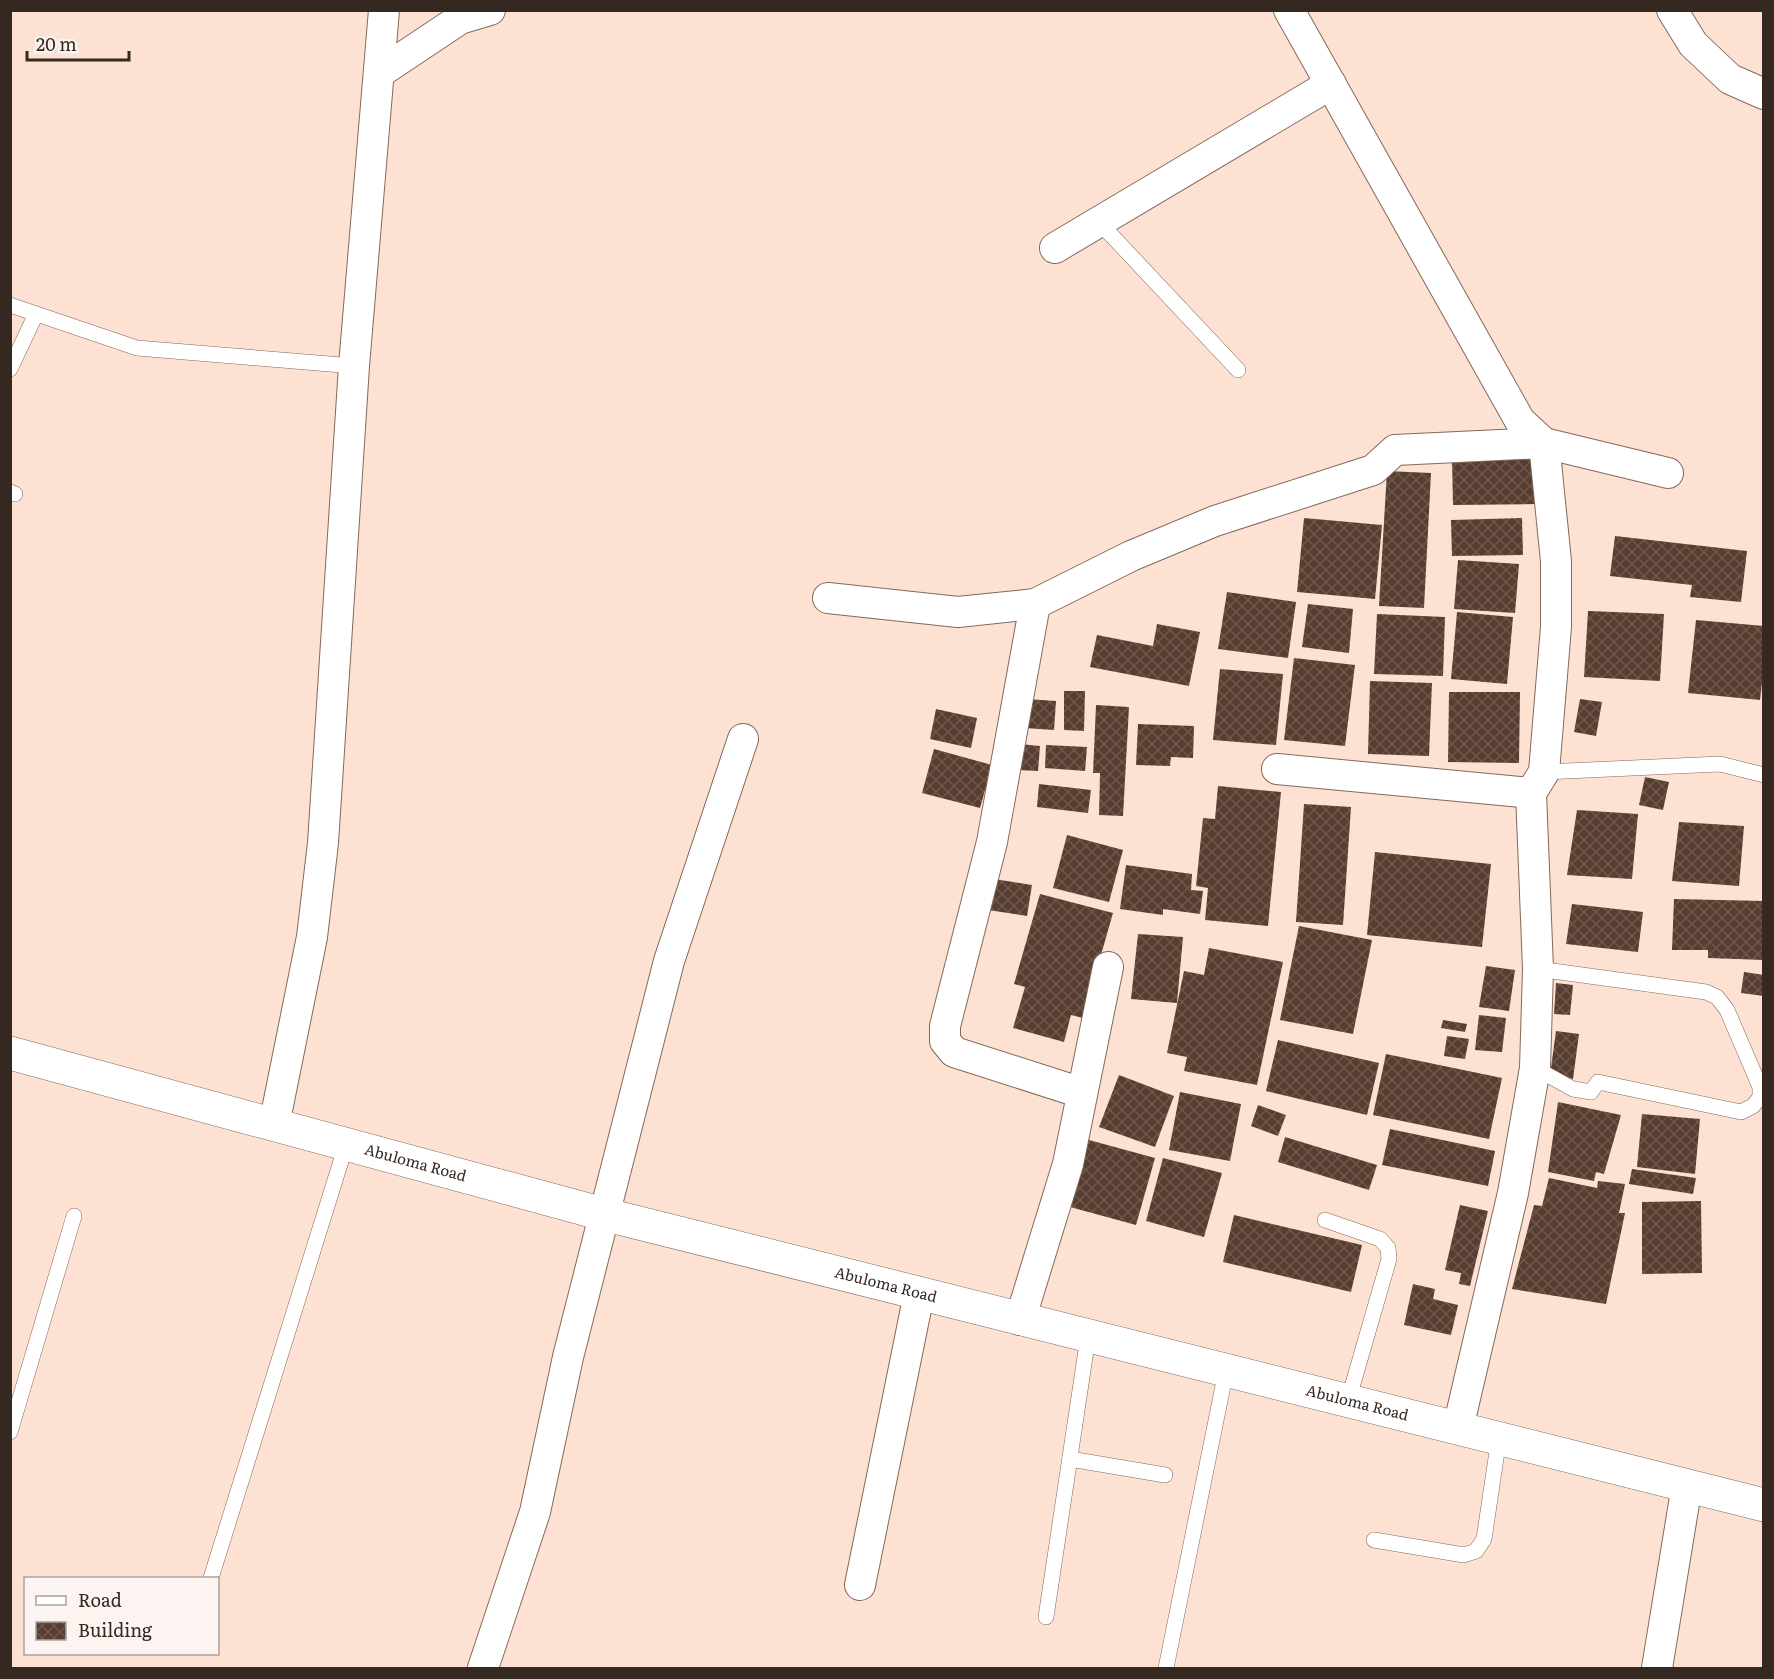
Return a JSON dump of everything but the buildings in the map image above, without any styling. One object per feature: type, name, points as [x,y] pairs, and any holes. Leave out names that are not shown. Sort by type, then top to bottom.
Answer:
[{"type":"street","points":[[274,1125],[312,937],[323,843],[354,366],[384,10]]},
{"type":"street","points":[[379,73],[455,15],[489,10]]},
{"type":"street","points":[[1289,10],[1520,421],[1544,443],[1556,561],[1556,627],[1538,783],[1538,969],[1535,1068],[1513,1193],[1458,1428]]},
{"type":"street","points":[[1672,10],[1693,44],[1730,79],[1764,94]]},
{"type":"street","points":[[1055,248],[1331,84]]},
{"type":"street","points":[[828,598],[958,612],[1035,604],[1131,556],[1215,521],[1373,470],[1395,450],[1544,443],[1668,473]]},
{"type":"street","points":[[1035,604],[992,842],[945,1026],[945,1041],[954,1052],[1082,1093]]},
{"type":"street","points":[[483,1668],[535,1512],[568,1357],[669,961],[742,739]]},
{"type":"street","points":[[1278,770],[1538,783]]},
{"type":"street","points":[[1020,1320],[1068,1164],[1108,966]]},
{"type":"street","name":"Abuloma Road","points":[[10,1053],[603,1214],[1764,1505]]},
{"type":"street","points":[[860,1585],[919,1294]]},
{"type":"street","points":[[1657,1668],[1687,1485]]},
{"type":"lane","points":[[1099,222],[1238,370]]},
{"type":"lane","points":[[10,305],[137,348],[354,366]]},
{"type":"lane","points":[[10,369],[36,314]]},
{"type":"lane","points":[[1538,783],[1720,764],[1764,775]]},
{"type":"lane","points":[[1535,1068],[1573,1089],[1591,1092],[1598,1082],[1741,1112],[1753,1106],[1760,1097],[1760,1087],[1732,1021],[1727,1010],[1717,998],[1706,992],[1538,969]]},
{"type":"lane","points":[[211,1577],[346,1145]]},
{"type":"lane","points":[[10,1432],[74,1216]]},
{"type":"lane","points":[[1325,1220],[1380,1239],[1388,1248],[1389,1259],[1348,1401]]},
{"type":"lane","points":[[1046,1617],[1088,1336]]},
{"type":"lane","points":[[1166,1668],[1226,1371]]},
{"type":"lane","points":[[1374,1540],[1464,1555],[1476,1551],[1484,1539],[1498,1438]]},
{"type":"lane","points":[[1070,1459],[1165,1474]]}]
